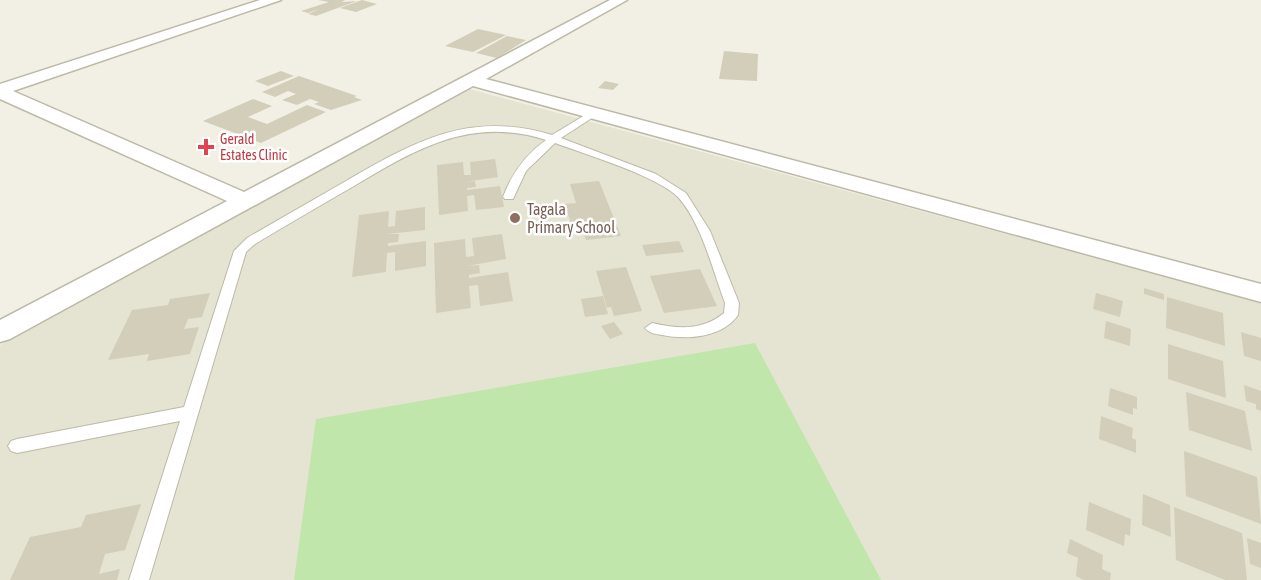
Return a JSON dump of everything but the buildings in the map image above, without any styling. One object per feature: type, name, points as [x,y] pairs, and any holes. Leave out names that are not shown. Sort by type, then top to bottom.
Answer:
[{"type":"street","points":[[0,91],[274,0]]},
{"type":"street","points":[[0,332],[620,0]]},
{"type":"street","points":[[471,80],[1261,293]]},
{"type":"street","points":[[0,91],[246,201]]},
{"type":"lane","points":[[509,197],[512,182],[519,170],[552,138],[593,114]]},
{"type":"lane","points":[[139,580],[192,411],[235,260],[240,251],[251,241],[432,139],[460,131],[497,128],[552,138],[661,181],[682,195],[696,216],[732,303],[732,315],[720,326],[702,332],[668,332],[652,328]]},
{"type":"lane","points":[[16,446],[192,411]]},
{"type":"shaded area","points":[[469,89],[1261,303],[1261,580],[0,580],[0,345]]},
{"type":"green space","points":[[755,343],[881,580],[294,580],[316,419]]},
{"type":"place","name":"Gerald Estates Clinic","points":[[206,147]]},
{"type":"place","name":"Tagala Primary School","points":[[515,218]]}]
